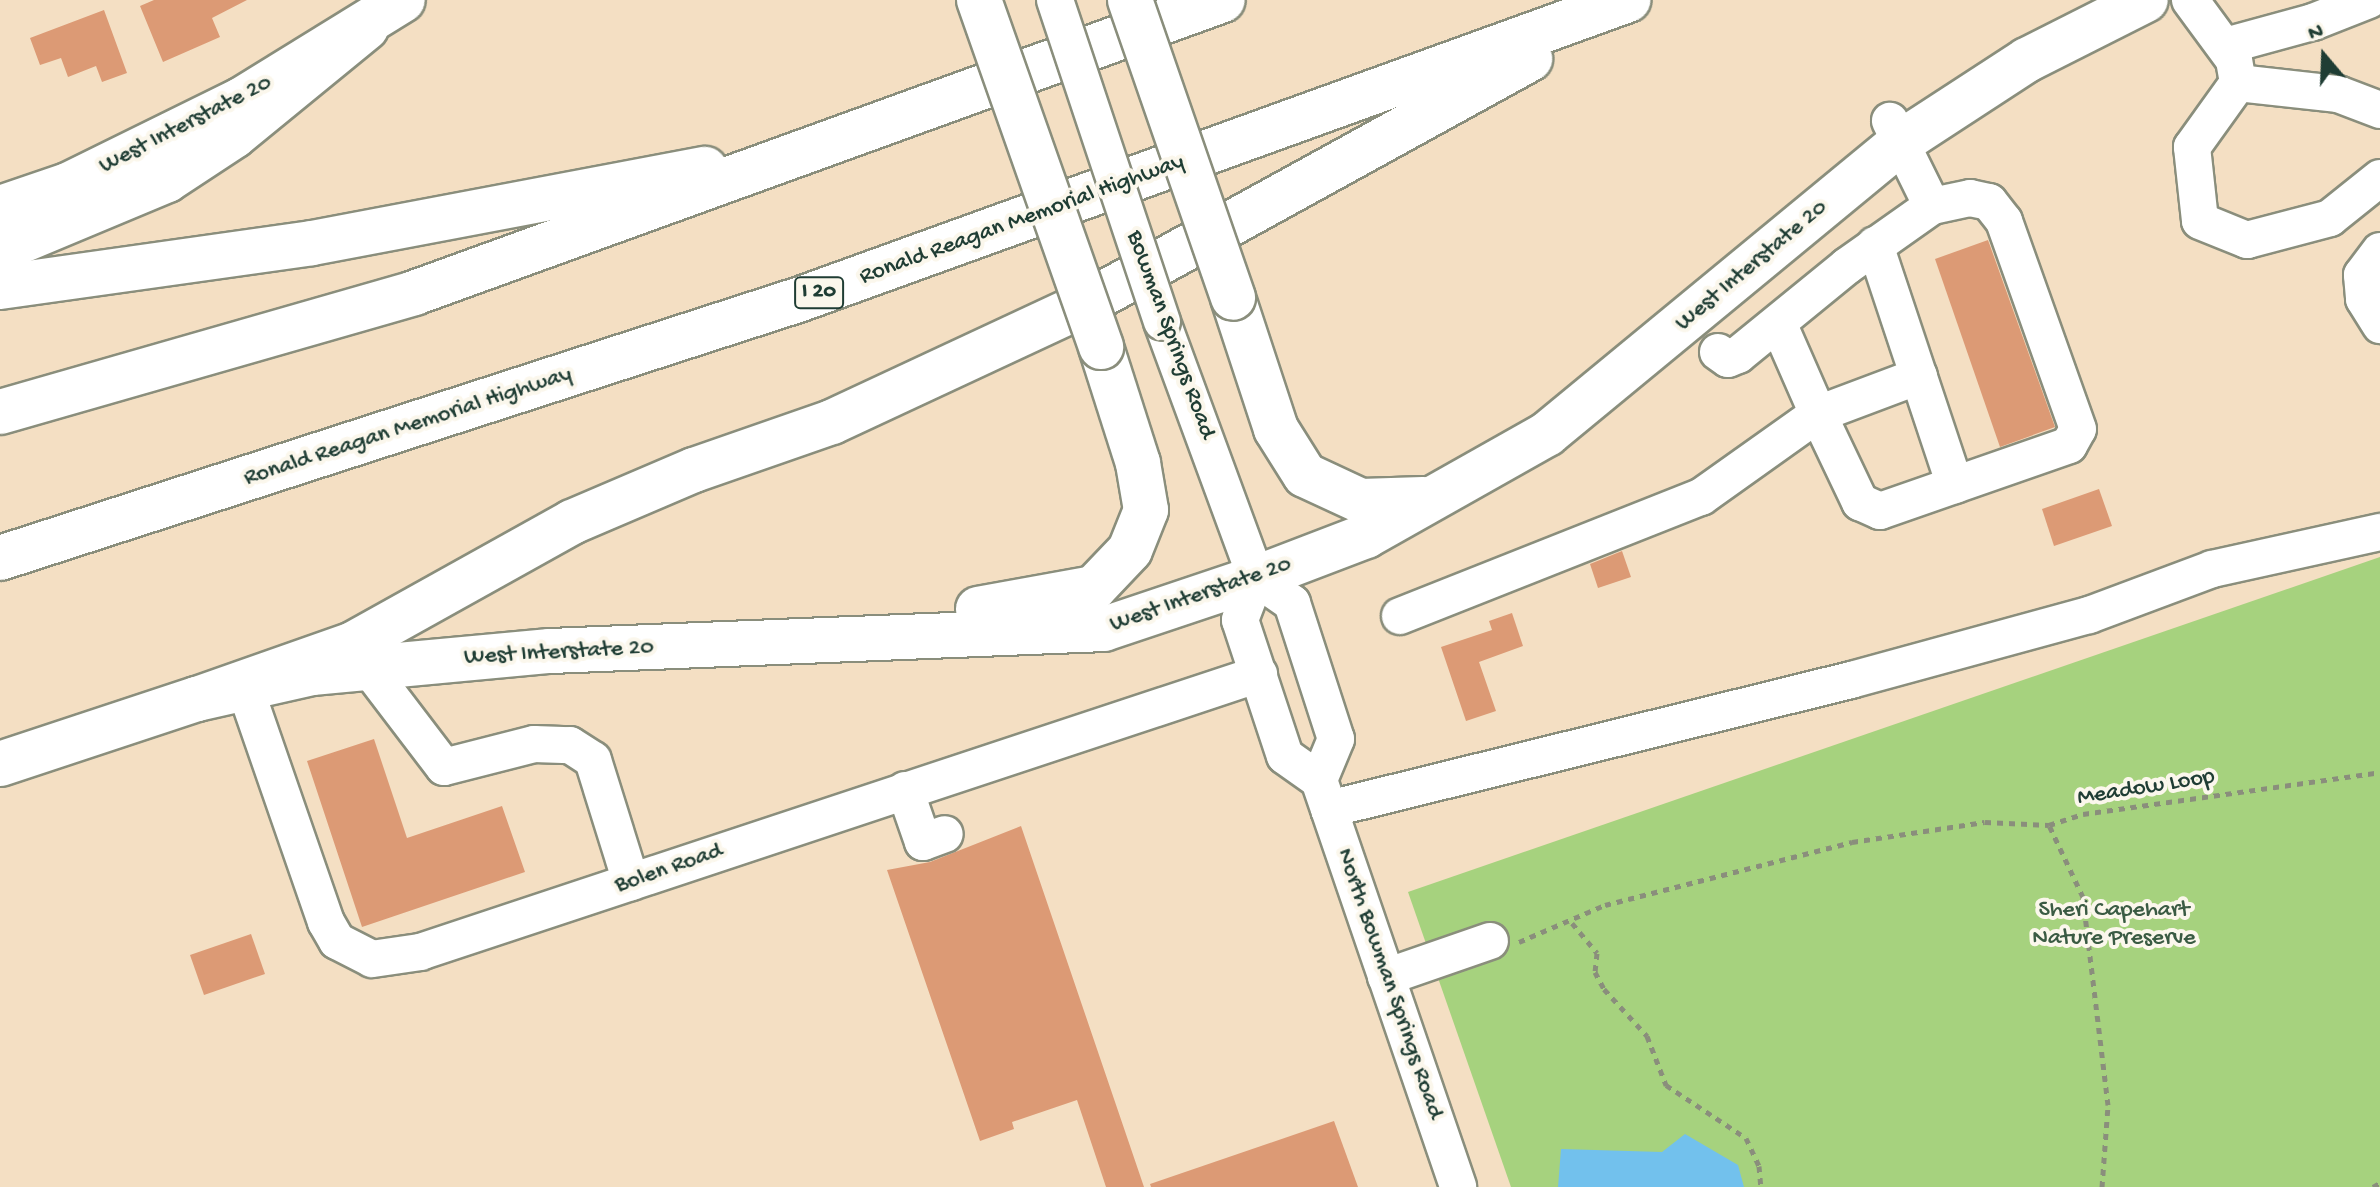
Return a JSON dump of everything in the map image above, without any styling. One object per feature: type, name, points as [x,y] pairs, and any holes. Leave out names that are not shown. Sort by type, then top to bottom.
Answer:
[{"type":"main road","name":"West Interstate 20","points":[[0,208],[68,185],[241,100],[366,28],[403,0]]},
{"type":"main road","points":[[823,640],[909,616],[1009,606],[1094,588],[1130,550],[1146,510],[1138,463],[1101,347],[979,0]]},
{"type":"main road","points":[[1130,0],[1276,429],[1305,475],[1361,501],[1439,497]]},
{"type":"main road","points":[[0,412],[414,293],[825,148],[1223,0]]},
{"type":"main road","name":"Ronald Reagan Memorial Highway","points":[[0,558],[798,300],[1628,0]]},
{"type":"main road","points":[[197,699],[353,644],[572,522],[694,470],[832,422],[1079,307],[1636,0]]},
{"type":"main road","name":"West Interstate 20","points":[[0,764],[197,699],[367,666],[550,651],[1104,629],[1256,578],[1366,536],[1547,434],[1611,387],[1896,132],[2027,60],[2146,0]]},
{"type":"main road","points":[[0,250],[167,180],[234,136],[366,28]]},
{"type":"main road","points":[[0,287],[312,243],[825,148]]},
{"type":"street","name":"Bowman Springs Road","points":[[1055,0],[1162,322],[1256,578]]},
{"type":"street","points":[[2190,0],[2225,46],[2238,83]]},
{"type":"street","points":[[2225,46],[2313,22],[2369,0]]},
{"type":"street","points":[[2238,83],[2338,94],[2380,110]]},
{"type":"street","points":[[2238,83],[2192,147],[2200,221],[2247,240],[2330,218],[2380,178]]},
{"type":"street","points":[[1896,132],[1932,206]]},
{"type":"street","points":[[1718,352],[1732,357],[1778,323],[1841,258],[1875,245],[1932,206],[1970,198],[1989,202],[2004,221],[2078,429],[2069,445],[1880,511],[1860,502],[1778,323]]},
{"type":"street","points":[[1875,245],[1955,485]]},
{"type":"street","points":[[2380,251],[2362,275],[2364,299],[2380,325]]},
{"type":"street","points":[[1400,616],[1701,497],[1818,414],[1919,376]]},
{"type":"street","points":[[1324,794],[1851,680],[2089,615],[2212,569],[2380,532]]},
{"type":"street","points":[[1256,578],[1292,603],[1336,739],[1324,794],[1285,756],[1240,620],[1256,578]]},
{"type":"street","points":[[367,666],[444,767],[534,744],[570,745],[593,760],[631,882]]},
{"type":"street","name":"Bolen Road","points":[[245,688],[326,922],[348,950],[372,959],[420,952],[1259,674]]},
{"type":"street","points":[[905,790],[923,842],[945,834]]},
{"type":"street","name":"North Bowman Springs Road","points":[[1324,794],[1458,1187]]},
{"type":"street","points":[[1386,977],[1501,944]]},
{"type":"path","name":"Meadow Loop","points":[[2102,1187],[2108,1105],[2092,956],[2083,897],[2049,825],[2083,814],[2380,772]]},
{"type":"path","points":[[1501,944],[1572,922],[1618,902],[1852,842],[1985,822],[2049,825]]},
{"type":"path","points":[[1572,922],[1597,953],[1595,972],[1604,989],[1647,1036],[1666,1085],[1746,1138],[1759,1166],[1761,1187]]},
{"type":"path","points":[[2373,1187],[2380,1183]]},
{"type":"green space","name":"Sheri Capehart Nature Preserve","points":[[2380,557],[2380,1187],[1511,1187],[1408,892]]},
{"type":"water","points":[[1685,1134],[1738,1165],[1744,1187],[1558,1187],[1561,1149],[1662,1152]]},
{"type":"building","points":[[154,0],[247,0],[212,18],[220,37],[163,62],[140,6]]},
{"type":"building","points":[[104,10],[127,73],[102,82],[96,66],[68,77],[61,58],[40,65],[30,38]]},
{"type":"building","points":[[1988,240],[2055,427],[2000,447],[1935,259]]},
{"type":"building","points":[[2099,489],[2112,526],[2054,546],[2042,509]]},
{"type":"building","points":[[1622,551],[1631,577],[1598,588],[1590,564]]},
{"type":"building","points":[[1512,613],[1523,646],[1479,662],[1496,711],[1466,721],[1441,647],[1492,630],[1489,621]]},
{"type":"building","points":[[374,739],[407,838],[502,806],[525,872],[362,927],[307,761]]},
{"type":"building","points":[[1021,826],[1144,1187],[1106,1187],[1077,1100],[1012,1122],[1014,1129],[980,1141],[887,870],[930,862]]},
{"type":"building","points":[[251,934],[265,974],[204,995],[190,955]]},
{"type":"building","points":[[1334,1121],[1358,1187],[1151,1187],[1150,1184]]}]
